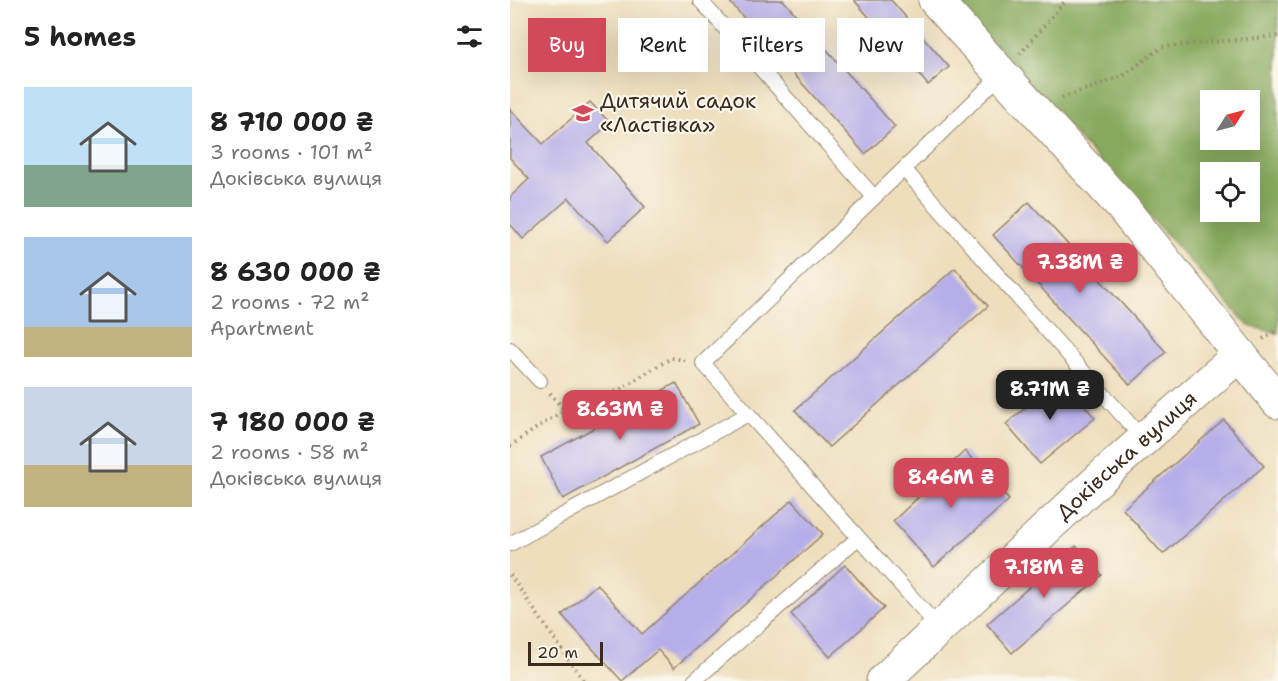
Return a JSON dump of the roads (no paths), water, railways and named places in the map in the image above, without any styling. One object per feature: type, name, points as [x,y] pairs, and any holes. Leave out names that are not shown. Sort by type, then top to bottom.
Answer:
[{"type":"street","points":[[935,0],[1122,207],[1278,402]]},
{"type":"street","name":"Доківська вулиця","points":[[884,681],[1240,354]]},
{"type":"lane","points":[[700,0],[874,197]]},
{"type":"lane","points":[[940,630],[703,363],[1002,74]]},
{"type":"lane","points":[[904,169],[1144,440]]},
{"type":"lane","points":[[510,349],[540,381]]},
{"type":"lane","points":[[510,544],[748,414]]},
{"type":"lane","points":[[694,681],[858,538]]},
{"type":"place","name":"Дитячий садок «Ластівка»","points":[[583,113]]}]
